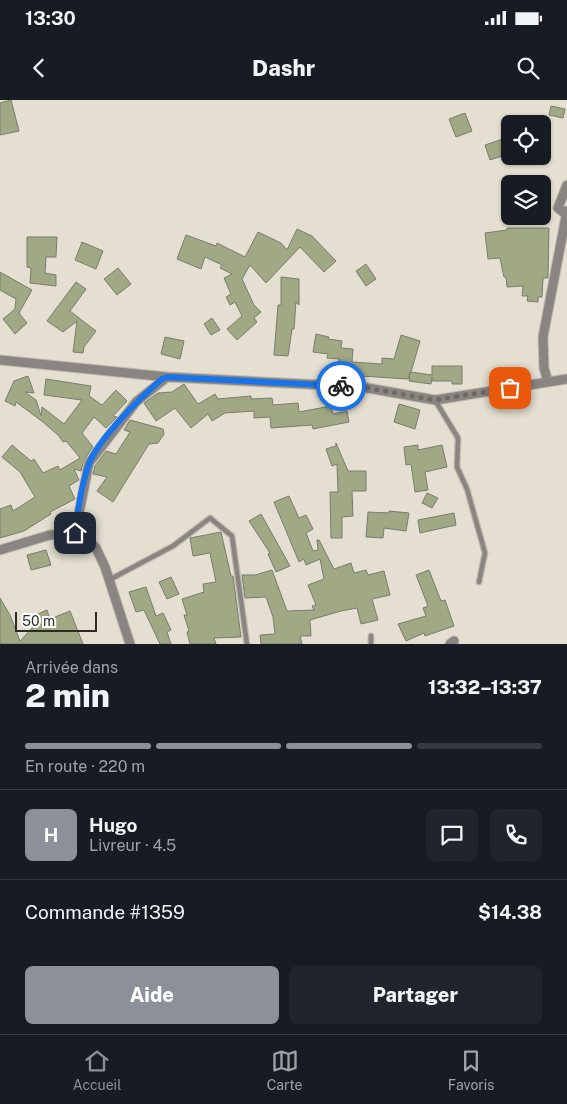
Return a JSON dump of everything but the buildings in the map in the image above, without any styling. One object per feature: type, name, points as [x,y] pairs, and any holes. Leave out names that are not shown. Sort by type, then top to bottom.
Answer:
[{"type":"street","points":[[548,382],[544,368],[544,337],[566,211],[563,212],[558,208],[567,185]]},
{"type":"street","points":[[0,360],[167,377],[362,387],[434,400],[567,379]]},
{"type":"street","points":[[75,533],[89,463],[98,448],[136,402],[167,377]]},
{"type":"street","points":[[0,550],[50,535],[75,533],[84,536],[96,548],[130,644]]},
{"type":"lane","points":[[434,400],[458,438],[457,467],[467,489],[485,553],[479,582]]},
{"type":"lane","points":[[108,580],[174,546],[210,518],[232,536],[247,644]]},
{"type":"lane","points":[[371,636],[371,644]]},
{"type":"way so far","points":[[341,386],[362,387],[434,400],[510,388]]},
{"type":"route","points":[[75,533],[80,499],[89,463],[98,448],[136,402],[162,379],[167,377],[341,386]]}]
